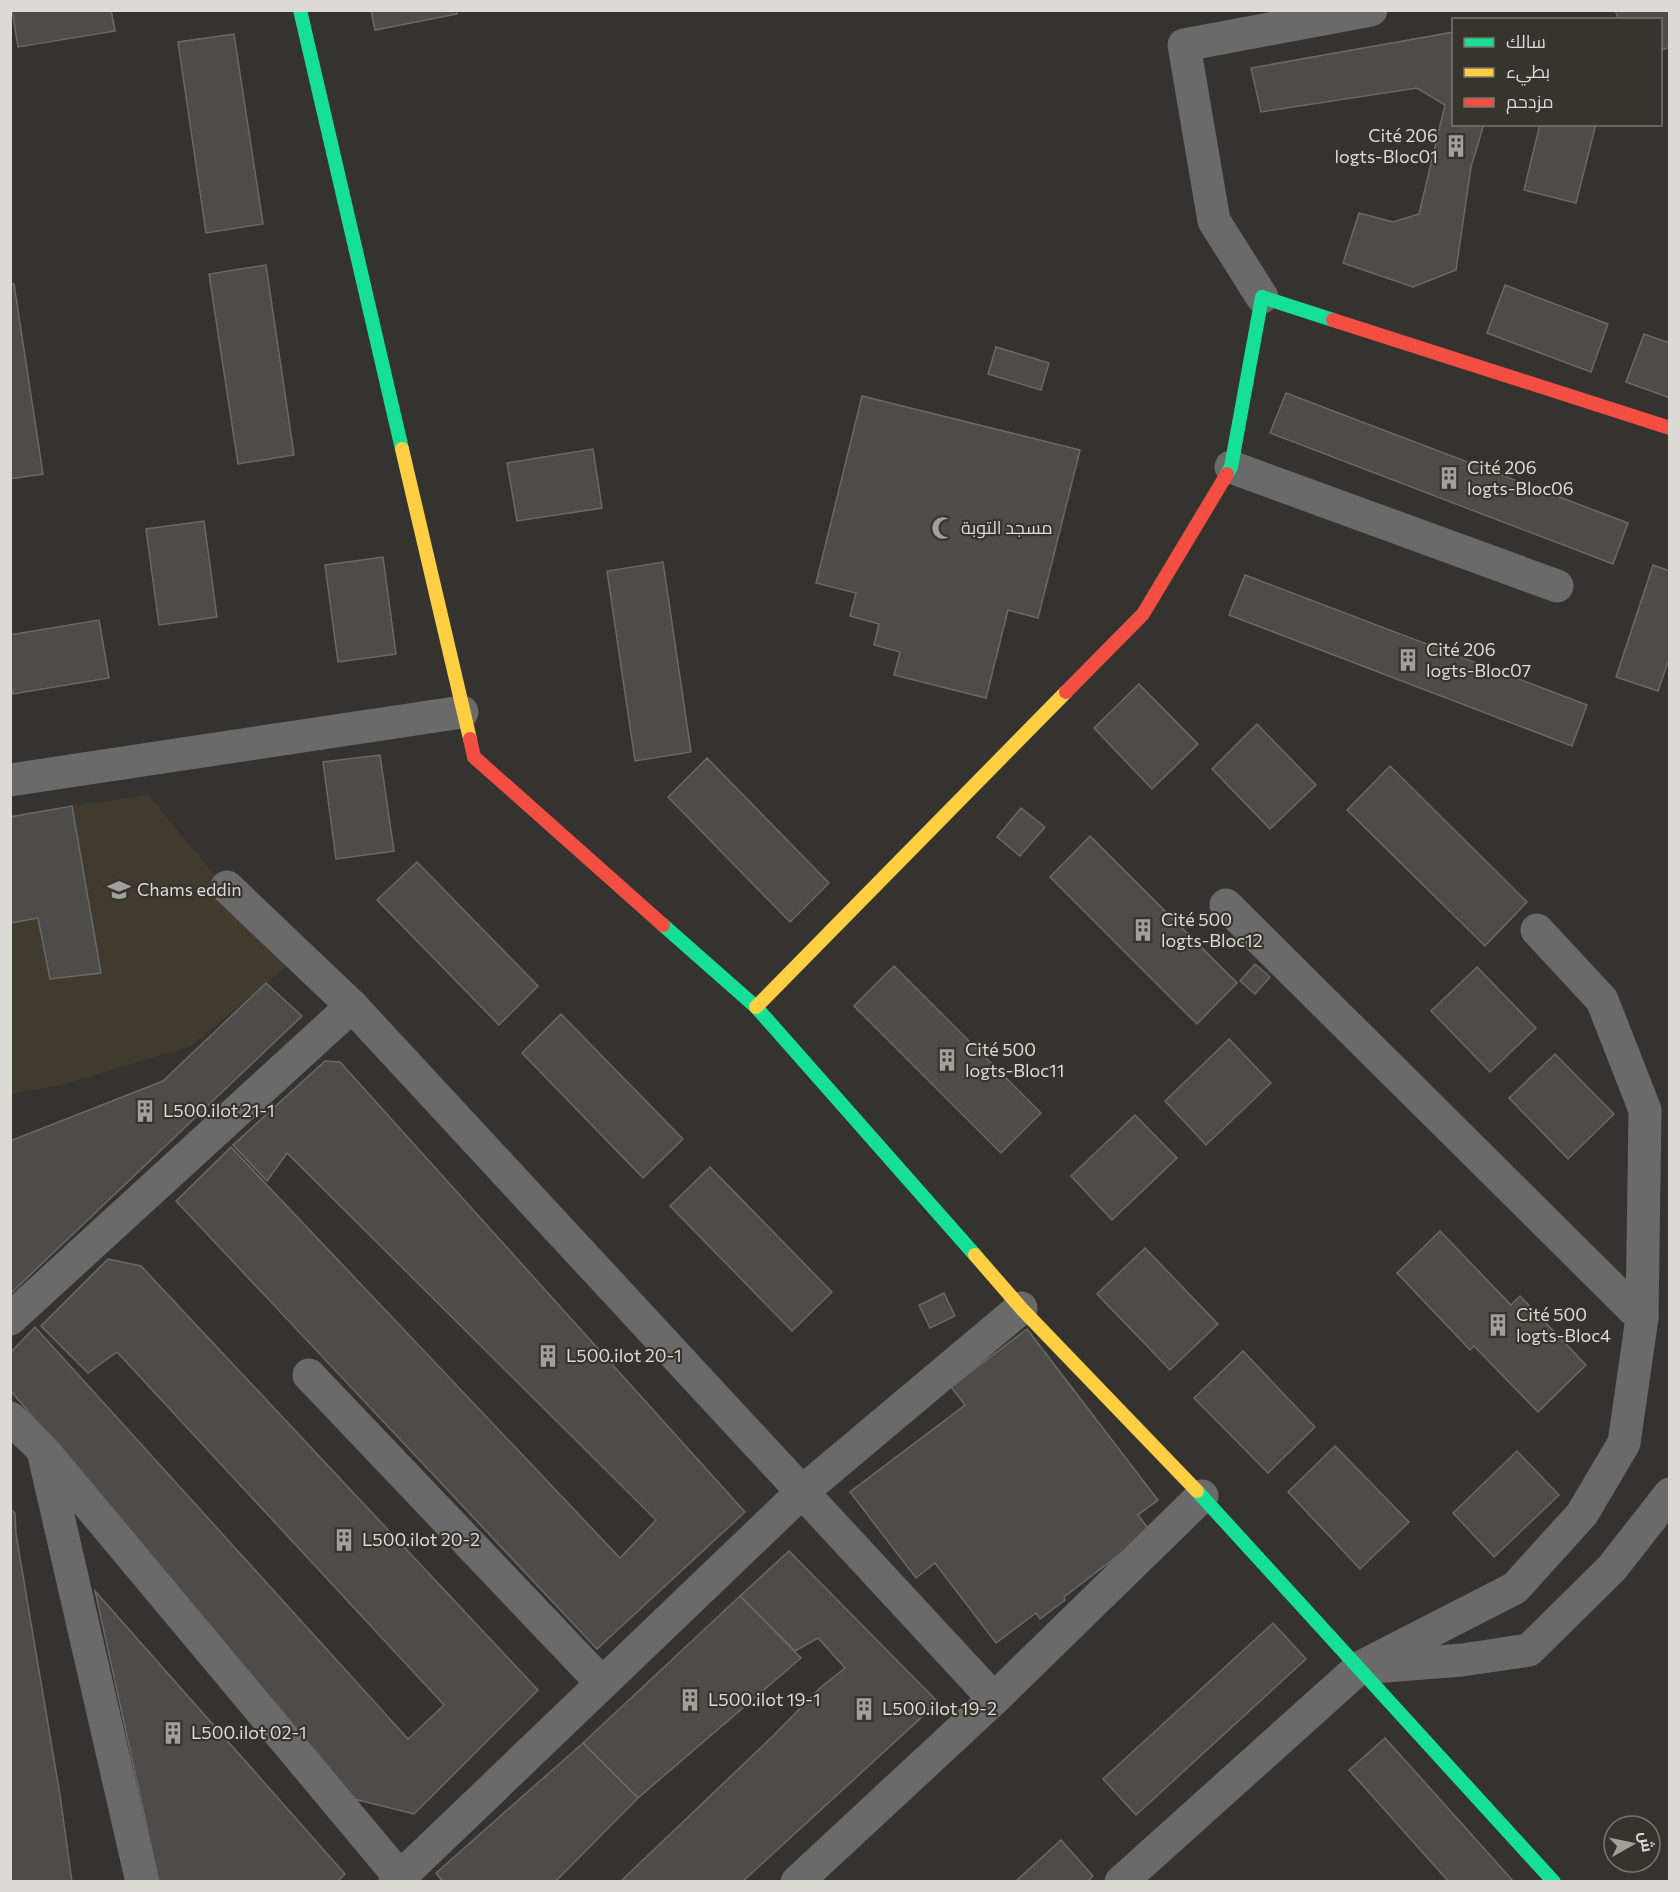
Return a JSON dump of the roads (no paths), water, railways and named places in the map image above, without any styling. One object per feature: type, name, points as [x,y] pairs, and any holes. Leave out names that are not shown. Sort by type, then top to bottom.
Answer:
[{"type":"street","points":[[300,10],[474,757],[756,1007],[1021,1308],[1202,1496],[1554,1881]]},
{"type":"street","points":[[1371,10],[1184,45],[1214,221],[1263,297],[1670,428]]},
{"type":"street","points":[[756,1007],[1143,614],[1231,467],[1263,297]]},
{"type":"street","points":[[1231,467],[1557,586]]},
{"type":"street","points":[[10,780],[462,712]]},
{"type":"street","points":[[227,887],[352,1006],[994,1699]]},
{"type":"street","points":[[1226,905],[1641,1318]]},
{"type":"street","points":[[1121,1881],[1359,1668],[1515,1588],[1582,1514],[1624,1443],[1641,1318],[1645,1110],[1602,1000],[1537,930]]},
{"type":"street","points":[[10,1319],[352,1006]]},
{"type":"street","points":[[10,1418],[43,1450],[400,1880],[802,1492],[1021,1308]]},
{"type":"street","points":[[309,1374],[602,1683]]},
{"type":"street","points":[[43,1450],[142,1881]]},
{"type":"street","points":[[1359,1668],[1462,1660],[1529,1650],[1612,1568],[1670,1494]]},
{"type":"street","points":[[797,1881],[994,1699],[1202,1496]]},
{"type":"place","name":"Cité 206 logts-Bloc01","points":[[1456,146]]},
{"type":"place","name":"Cité 206 logts-Bloc06","points":[[1449,478]]},
{"type":"place","name":"مسجد التوبة","points":[[943,528]]},
{"type":"place","name":"Cité 206 logts-Bloc07","points":[[1408,660]]},
{"type":"place","name":"Chams eddin","points":[[119,890]]},
{"type":"place","name":"Cité 500 logts-Bloc12","points":[[1143,930]]},
{"type":"place","name":"Cité 500 logts-Bloc11","points":[[947,1060]]},
{"type":"place","name":"L500.ilot 21-1","points":[[145,1111]]},
{"type":"place","name":"Cité 500 logts-Bloc4","points":[[1498,1325]]},
{"type":"place","name":"L500.ilot 20-1","points":[[548,1356]]},
{"type":"place","name":"L500.ilot 20-2","points":[[344,1540]]},
{"type":"place","name":"L500.ilot 19-1","points":[[690,1700]]},
{"type":"place","name":"L500.ilot 19-2","points":[[864,1709]]},
{"type":"place","name":"L500.ilot 02-1","points":[[173,1733]]}]
